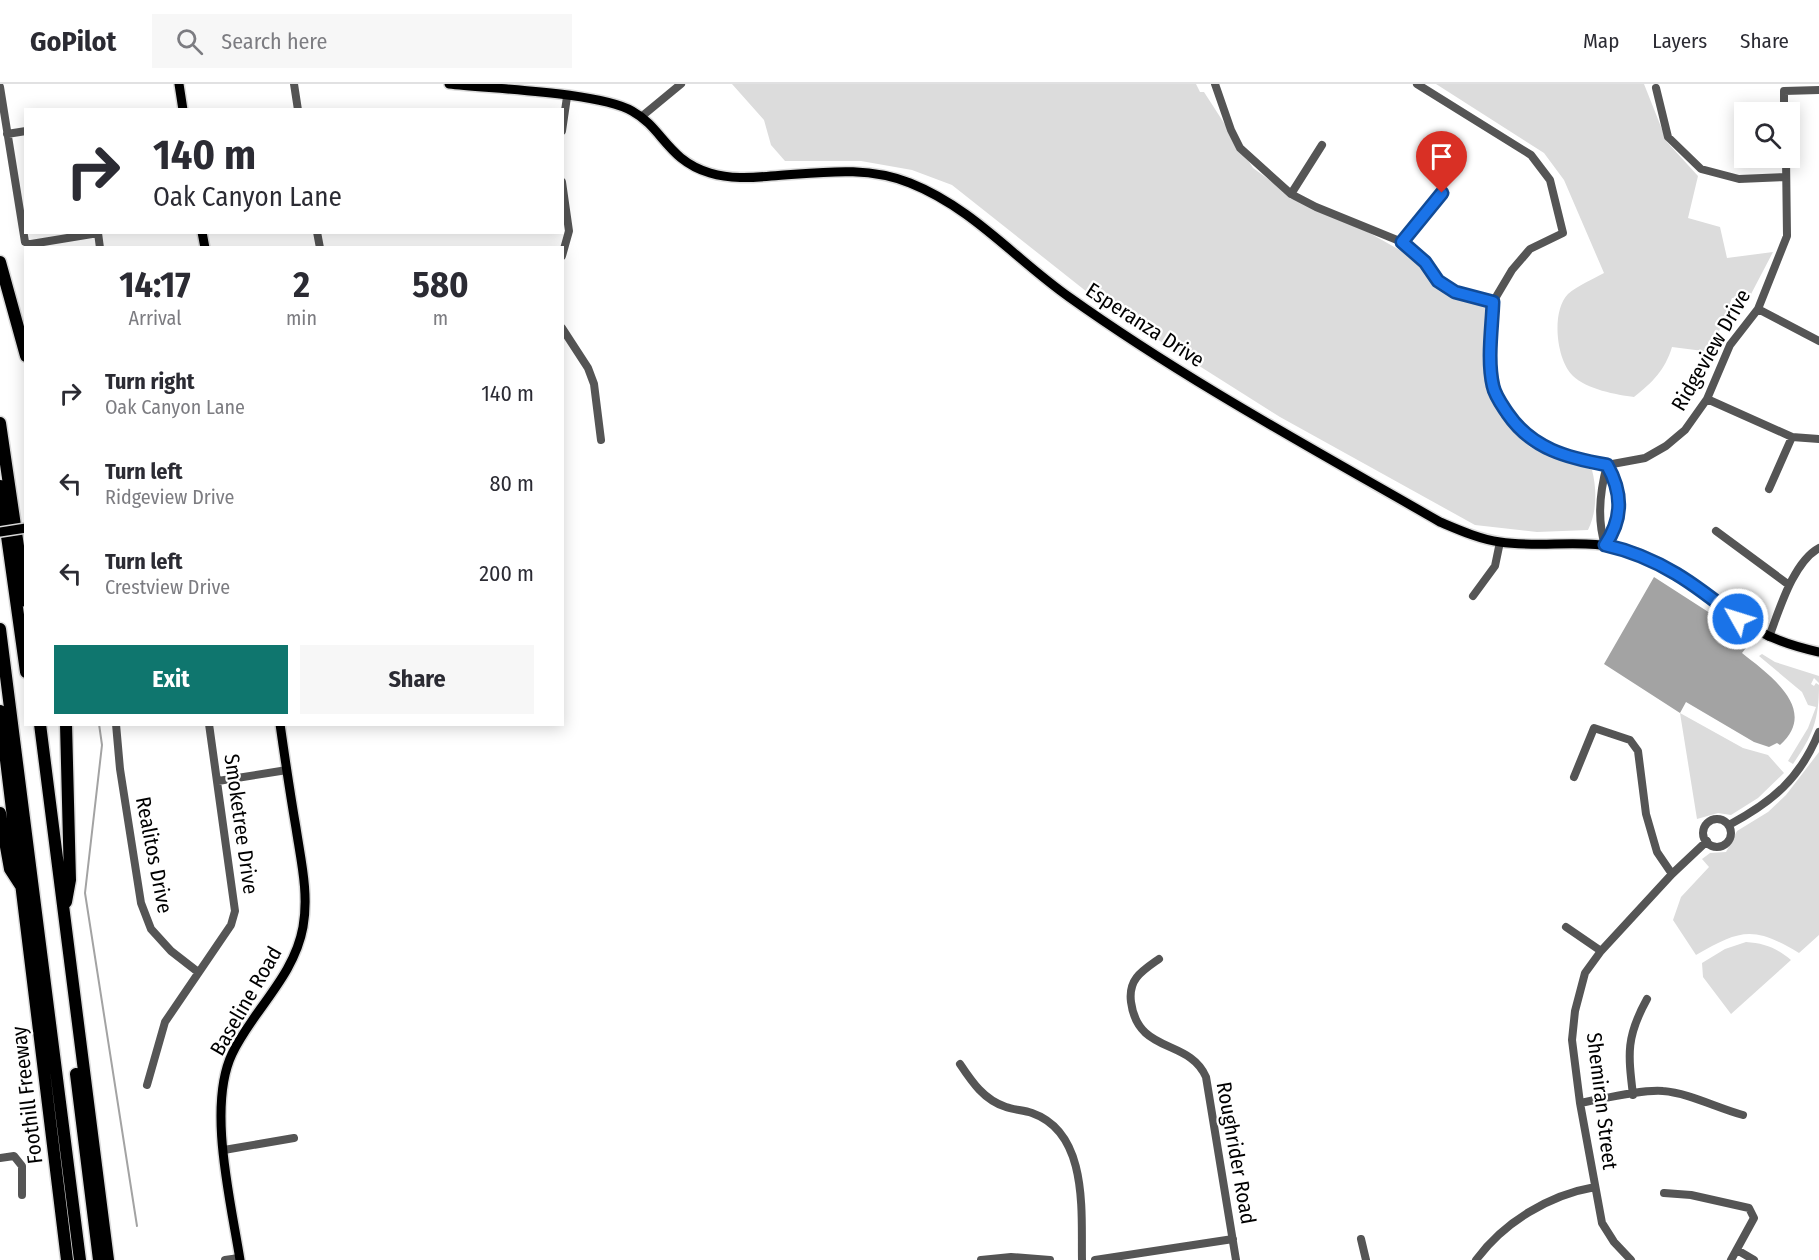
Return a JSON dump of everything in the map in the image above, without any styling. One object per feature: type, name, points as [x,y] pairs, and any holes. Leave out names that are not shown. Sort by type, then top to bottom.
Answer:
[{"type":"highway","points":[[0,262],[24,349]]},
{"type":"highway","points":[[0,423],[24,588]]},
{"type":"highway","points":[[0,486],[24,658]]},
{"type":"highway","points":[[0,628],[80,1260]]},
{"type":"highway","name":"Foothill Freeway","points":[[0,711],[67,1260]]},
{"type":"highway","points":[[33,726],[99,1260]]},
{"type":"highway","points":[[40,726],[108,1260]]},
{"type":"highway","points":[[64,915],[70,880],[66,726]]},
{"type":"highway","points":[[0,813],[10,869],[22,889]]},
{"type":"main road","points":[[179,84],[183,108]]},
{"type":"main road","name":"Esperanza Drive","points":[[449,84],[567,97],[623,107],[641,117],[672,152],[689,164],[708,172],[743,178],[845,171],[876,173],[937,194],[964,210],[1068,296],[1240,409],[1440,522],[1460,531],[1500,542],[1605,545],[1636,552],[1660,564],[1712,598],[1738,619],[1769,637],[1787,645],[1819,652]]},
{"type":"main road","points":[[0,532],[24,528]]},
{"type":"main road","name":"Baseline Road","points":[[240,1259],[220,1114],[224,1074],[242,1037],[283,979],[302,930],[304,883],[280,726]]},
{"type":"street","points":[[294,84],[298,108]]},
{"type":"street","points":[[641,117],[681,84]]},
{"type":"street","points":[[1215,84],[1230,130],[1240,148],[1291,194],[1316,207],[1402,242],[1425,262],[1438,281],[1455,292],[1493,302],[1512,270],[1530,249],[1563,233],[1550,180],[1531,155],[1417,84]]},
{"type":"street","points":[[0,87],[25,242],[31,244],[92,234]]},
{"type":"street","points":[[1656,88],[1668,137],[1701,169],[1739,179],[1786,177]]},
{"type":"street","points":[[1784,102],[1784,91],[1819,90]]},
{"type":"street","points":[[564,117],[567,97]]},
{"type":"street","points":[[8,134],[24,131]]},
{"type":"street","points":[[1291,194],[1322,145]]},
{"type":"street","name":"Ridgeview Drive","points":[[1493,302],[1493,386],[1500,402],[1517,426],[1538,444],[1570,459],[1607,465],[1645,458],[1666,446],[1685,430],[1707,399],[1730,345],[1758,309],[1787,236],[1786,168]]},
{"type":"street","points":[[1402,242],[1442,193]]},
{"type":"street","points":[[564,196],[569,231],[564,249]]},
{"type":"street","points":[[1758,309],[1819,341]]},
{"type":"street","points":[[564,331],[588,368],[594,384],[601,440]]},
{"type":"street","points":[[1707,399],[1792,437],[1819,439]]},
{"type":"street","points":[[1769,489],[1792,437]]},
{"type":"street","points":[[1605,545],[1616,530],[1618,495],[1616,481],[1607,465]]},
{"type":"street","points":[[1605,545],[1599,526],[1602,482],[1607,465]]},
{"type":"street","points":[[1602,498],[1612,491],[1618,495]]},
{"type":"street","points":[[1716,531],[1789,585]]},
{"type":"street","points":[[1473,596],[1495,566],[1500,542]]},
{"type":"street","points":[[1769,637],[1789,585],[1801,566],[1819,548]]},
{"type":"street","name":"Realitos Drive","points":[[116,726],[120,769],[141,903],[151,929],[171,951],[198,972]]},
{"type":"street","name":"Smoketree Drive","points":[[147,1085],[165,1022],[231,925],[235,911],[209,726]]},
{"type":"street","points":[[1574,777],[1594,728],[1630,740],[1638,751],[1646,813],[1657,852],[1672,874]]},
{"type":"street","name":"Shemiran Street","points":[[1631,1260],[1614,1242],[1602,1223],[1580,1103],[1572,1040],[1575,1011],[1586,974],[1601,951],[1672,874],[1707,841],[1704,831],[1708,823],[1717,819],[1729,825],[1765,805],[1797,773],[1819,732]]},
{"type":"street","points":[[218,781],[287,770]]},
{"type":"street","points":[[1707,841],[1717,847],[1725,844],[1731,834],[1729,825]]},
{"type":"street","points":[[1566,927],[1601,951]]},
{"type":"street","name":"Roughrider Road","points":[[1159,959],[1134,980],[1130,988],[1133,1017],[1147,1036],[1197,1061],[1206,1077],[1236,1260]]},
{"type":"street","points":[[1633,1095],[1628,1060],[1632,1027],[1647,999]]},
{"type":"street","points":[[960,1064],[985,1095],[1005,1107],[1042,1118],[1064,1139],[1078,1181],[1082,1260]]},
{"type":"street","points":[[1580,1103],[1660,1090],[1685,1095],[1712,1106],[1743,1114]]},
{"type":"street","points":[[224,1150],[294,1138]]},
{"type":"street","points":[[0,1158],[14,1156],[22,1166],[22,1195]]},
{"type":"street","points":[[1476,1260],[1500,1232],[1528,1214],[1559,1196],[1595,1187]]},
{"type":"street","points":[[1664,1193],[1691,1195],[1749,1208],[1754,1218],[1731,1260]]},
{"type":"street","points":[[1095,1260],[1233,1239]]},
{"type":"street","points":[[1361,1239],[1366,1260]]},
{"type":"street","points":[[1737,1250],[1754,1260]]},
{"type":"street","points":[[981,1260],[1011,1257],[1050,1260]]},
{"type":"street","points":[[225,1260],[240,1259]]},
{"type":"shaded area","points":[[732,84],[1196,84],[1200,92],[1204,92],[1253,168],[1297,200],[1359,227],[1412,257],[1435,282],[1485,303],[1489,313],[1485,371],[1500,416],[1530,447],[1592,470],[1595,500],[1588,530],[1537,532],[1475,525],[1280,417],[1106,307],[952,185],[912,170],[861,161],[785,161],[771,145],[764,120]]},
{"type":"shaded area","points":[[1436,84],[1644,84],[1667,142],[1698,176],[1688,218],[1720,227],[1727,258],[1773,252],[1750,296],[1732,298],[1711,352],[1672,347],[1658,375],[1634,397],[1594,388],[1573,376],[1567,369],[1559,348],[1559,312],[1568,294],[1604,273],[1564,180],[1544,153]]},
{"type":"shaded area","points":[[1654,577],[1713,615],[1749,644],[1742,653],[1777,683],[1793,707],[1795,719],[1791,732],[1780,745],[1777,743],[1769,747],[1754,742],[1686,702],[1680,713],[1604,664]]},
{"type":"shaded area","points":[[1762,654],[1775,662],[1819,676],[1819,683],[1814,678],[1811,684],[1819,685],[1814,727],[1793,764],[1788,761],[1808,728],[1816,707],[1808,705],[1802,692],[1759,656]]},
{"type":"shaded area","points":[[1680,713],[1743,748],[1768,755],[1784,773],[1758,798],[1731,815],[1718,813],[1697,819]]},
{"type":"shaded area","points":[[1819,752],[1819,935],[1799,953],[1770,938],[1747,934],[1724,940],[1696,955],[1673,920],[1681,897],[1709,867],[1702,859],[1710,853],[1726,852],[1737,831],[1768,812],[1786,795]]},
{"type":"shaded area","points":[[1746,942],[1770,947],[1791,960],[1731,1014],[1703,977],[1702,963],[1725,949]]},
{"type":"waterway","points":[[99,726],[102,745],[85,893],[137,1226]]},
{"type":"route","points":[[1442,193],[1402,242],[1418,254],[1438,281],[1455,292],[1493,302],[1493,386],[1500,402],[1517,426],[1538,444],[1570,459],[1607,465],[1616,481],[1619,502],[1616,530],[1605,545],[1636,552],[1660,564],[1712,598],[1738,619]]}]
